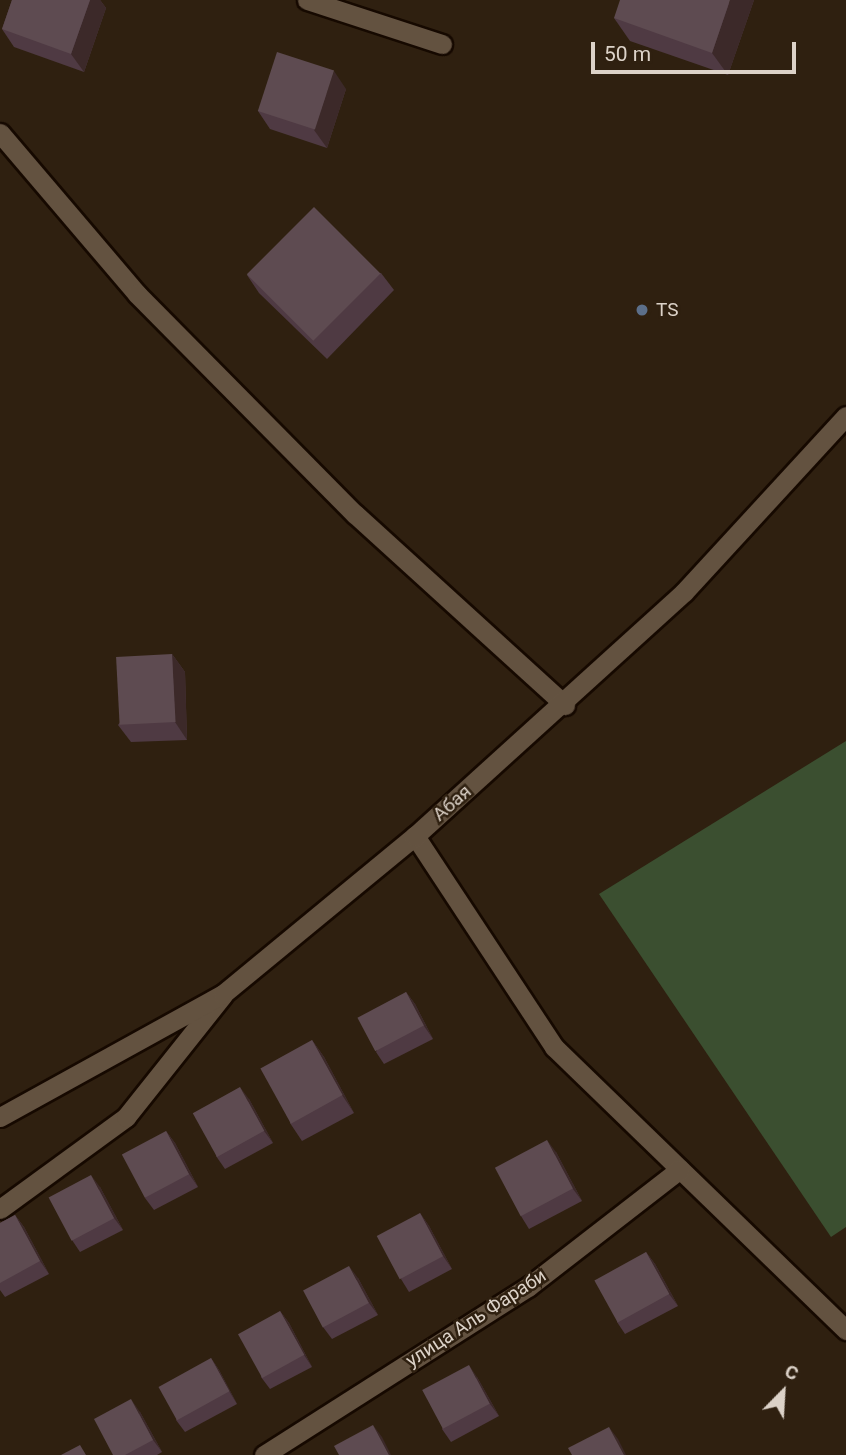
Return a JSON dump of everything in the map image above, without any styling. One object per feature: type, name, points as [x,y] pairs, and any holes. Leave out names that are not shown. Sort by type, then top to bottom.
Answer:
[{"type":"street","points":[[307,0],[442,44]]},
{"type":"street","points":[[0,133],[137,294],[355,514],[565,705]]},
{"type":"street","name":"Абая","points":[[0,1117],[223,994],[415,836],[565,705],[684,592],[846,416]]},
{"type":"street","points":[[415,836],[554,1047],[846,1330]]},
{"type":"street","points":[[0,1209],[126,1117],[223,994]]},
{"type":"street","name":"улица Аль Фараби","points":[[264,1455],[528,1287],[680,1169]]},
{"type":"green space","points":[[846,741],[846,1227],[831,1237],[599,894]]},
{"type":"building","points":[[12,0],[90,0],[71,54],[2,29]]},
{"type":"building","points":[[620,0],[730,0],[712,53],[614,18]]},
{"type":"building","points":[[277,52],[334,71],[315,130],[258,111]]},
{"type":"building","points":[[314,207],[380,273],[313,341],[247,274]]},
{"type":"building","points":[[172,654],[176,722],[120,725],[116,657]]},
{"type":"building","points":[[406,992],[424,1026],[375,1051],[357,1018]]},
{"type":"building","points":[[312,1040],[343,1095],[291,1124],[260,1069]]},
{"type":"building","points":[[240,1087],[264,1131],[217,1157],[193,1113]]},
{"type":"building","points":[[166,1131],[189,1174],[145,1198],[122,1154]]},
{"type":"building","points":[[547,1140],[573,1189],[521,1216],[495,1168]]},
{"type":"building","points":[[91,1175],[114,1218],[72,1241],[49,1198]]},
{"type":"building","points":[[420,1213],[443,1256],[400,1279],[377,1236]]},
{"type":"building","points":[[15,1215],[40,1261],[0,1283],[0,1223]]},
{"type":"building","points":[[646,1252],[669,1294],[618,1323],[594,1281]]},
{"type":"building","points":[[349,1266],[369,1303],[323,1327],[303,1290]]},
{"type":"building","points":[[280,1311],[304,1355],[262,1378],[238,1334]]},
{"type":"building","points":[[211,1358],[229,1391],[177,1420],[159,1387]]},
{"type":"building","points":[[469,1365],[490,1404],[443,1429],[422,1390]]},
{"type":"building","points":[[131,1399],[153,1440],[125,1455],[113,1455],[94,1419]]},
{"type":"building","points":[[373,1425],[389,1455],[339,1455],[334,1446]]},
{"type":"building","points":[[609,1427],[624,1455],[572,1455],[568,1448]]},
{"type":"building","points":[[80,1445],[86,1455],[61,1455]]},
{"type":"place","name":"TS","points":[[642,310]]}]
